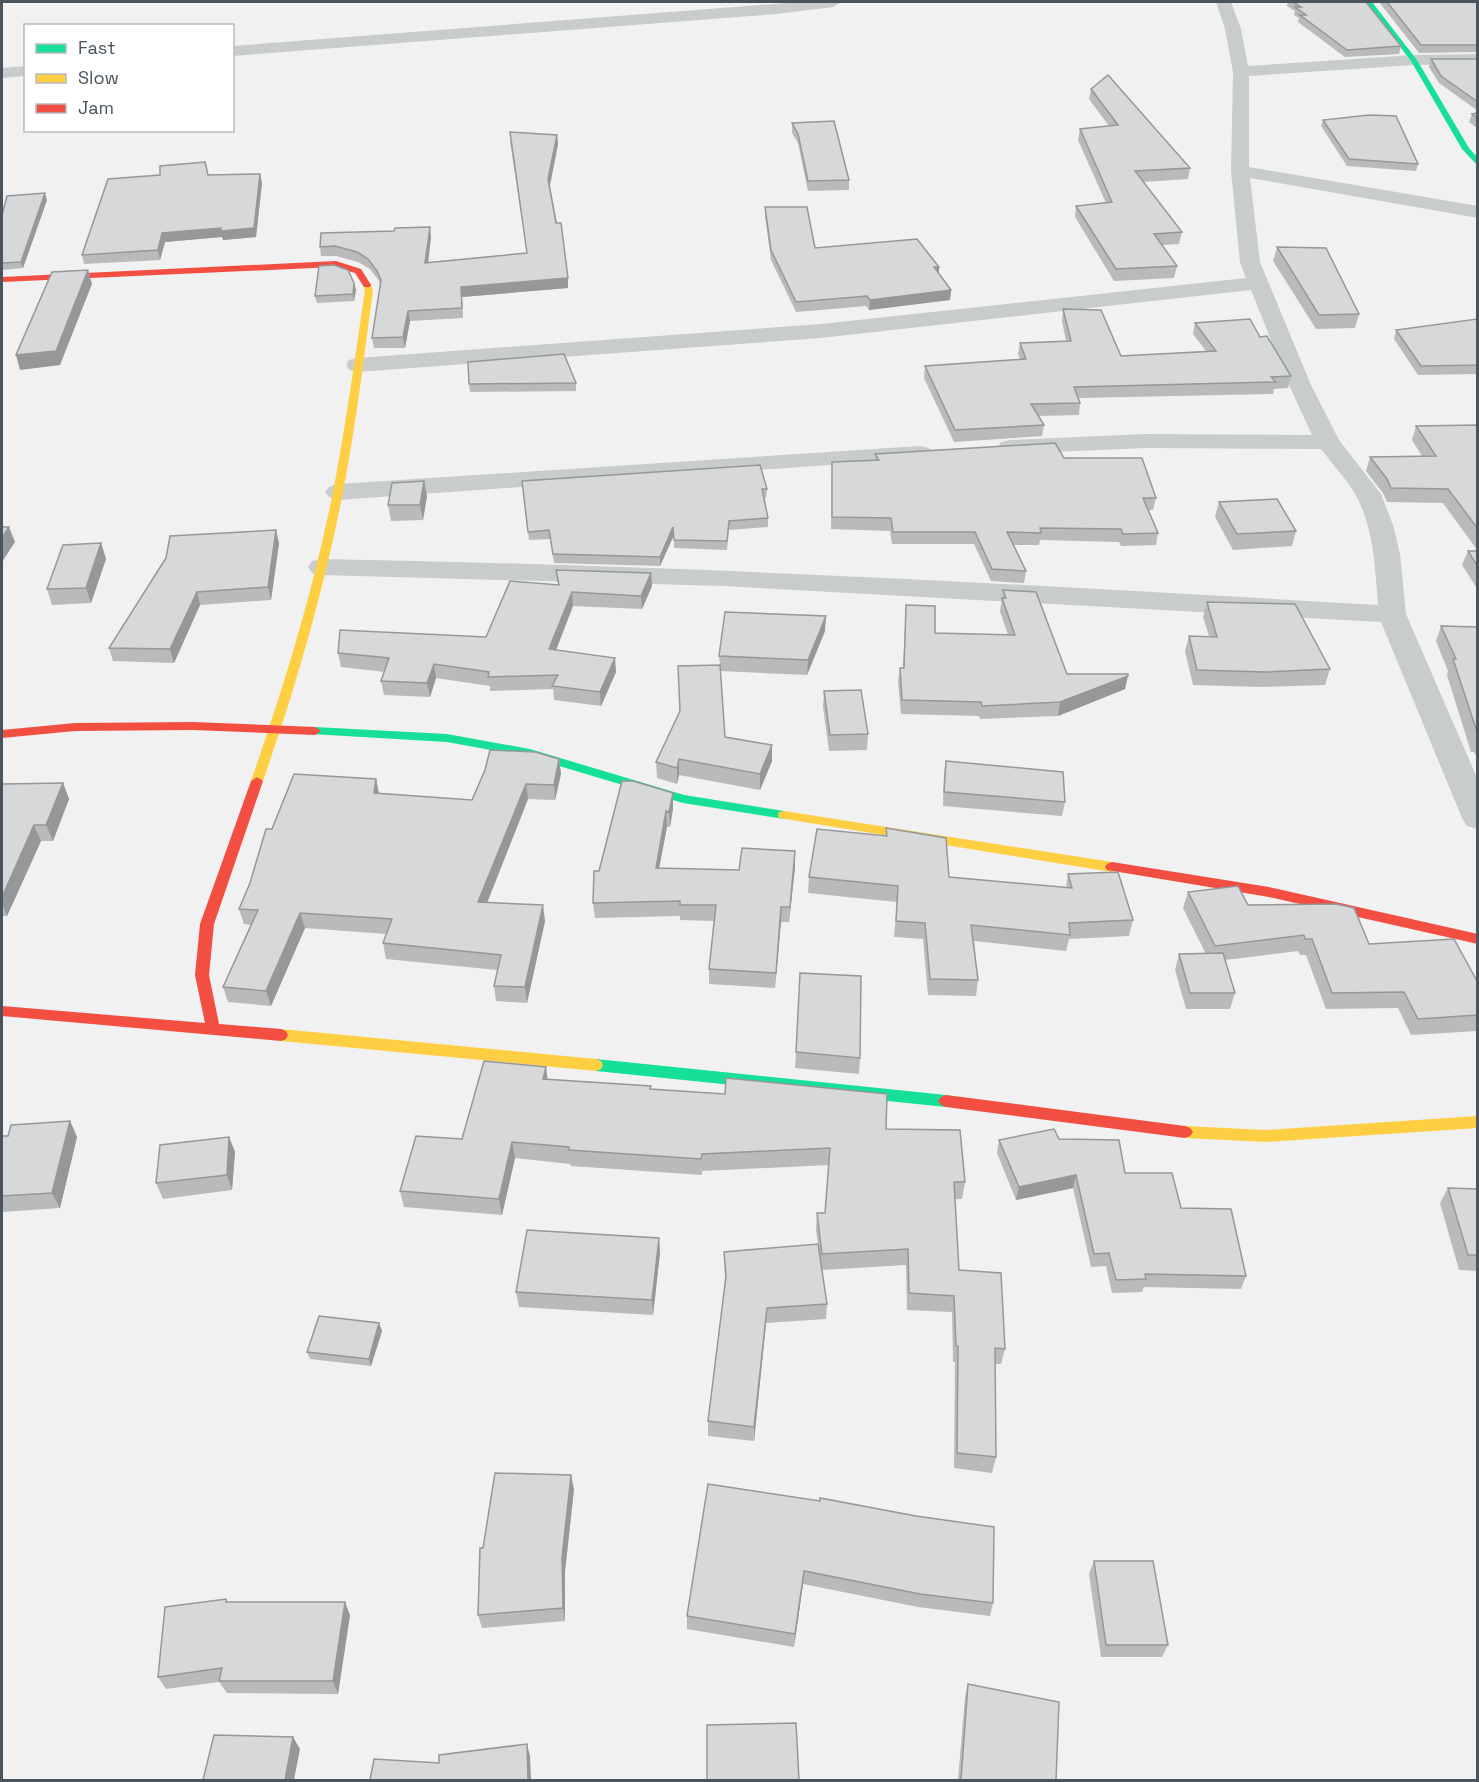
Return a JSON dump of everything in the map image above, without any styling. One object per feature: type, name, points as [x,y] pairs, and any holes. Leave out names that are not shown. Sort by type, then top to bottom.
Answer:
[{"type":"street","points":[[234,51],[765,10],[833,2]]},
{"type":"street","points":[[1223,2],[1233,29],[1241,72],[1240,171],[1250,262],[1300,385],[1328,442],[1368,494],[1387,554],[1392,614],[1478,818]]},
{"type":"street","points":[[1369,2],[1414,60],[1466,149],[1478,164]]},
{"type":"street","points":[[1241,72],[1414,60],[1478,59]]},
{"type":"street","points":[[2,73],[24,71]]},
{"type":"street","points":[[1240,171],[1478,212]]},
{"type":"street","points":[[2,280],[336,264],[355,268],[364,274],[369,290],[338,492],[321,567],[276,729],[207,924],[202,975],[213,1028]]},
{"type":"street","points":[[357,364],[821,331],[1258,283]]},
{"type":"street","points":[[989,448],[1145,441],[1328,442]]},
{"type":"street","points":[[338,492],[942,452]]},
{"type":"street","points":[[321,567],[523,570],[1061,594],[1392,614]]},
{"type":"street","points":[[2,734],[75,727],[193,726],[447,738],[530,753],[682,799],[1269,892],[1478,939]]},
{"type":"street","points":[[2,1011],[213,1028],[872,1092],[1204,1134],[1266,1136],[1478,1122]]},
{"type":"building","points":[[1293,2],[1366,2],[1401,46],[1347,50],[1300,15],[1306,15],[1295,7],[1301,7]]},
{"type":"building","points":[[1387,2],[1478,2],[1478,45],[1421,45]]},
{"type":"building","points":[[1431,59],[1478,59],[1478,102],[1441,76]]},
{"type":"building","points":[[1108,75],[1190,168],[1135,171],[1182,232],[1154,234],[1177,266],[1116,269],[1076,206],[1112,202],[1080,129],[1118,125],[1091,89]]},
{"type":"building","points":[[1369,115],[1396,116],[1418,164],[1349,159],[1323,120]]},
{"type":"building","points":[[834,121],[849,180],[808,181],[798,134],[792,123]]},
{"type":"building","points":[[510,132],[557,135],[548,179],[556,223],[561,223],[568,278],[461,287],[462,308],[408,311],[403,337],[372,338],[381,280],[377,271],[368,259],[357,252],[335,246],[320,247],[321,233],[394,231],[395,228],[430,227],[425,263],[527,253]]},
{"type":"building","points":[[205,162],[208,175],[260,174],[254,228],[162,233],[158,250],[82,255],[108,179],[160,175],[160,166]]},
{"type":"building","points":[[45,193],[21,262],[2,263],[2,215],[7,196]]},
{"type":"building","points":[[765,207],[807,207],[815,248],[917,239],[939,267],[934,267],[951,290],[870,300],[867,296],[796,302],[771,250]]},
{"type":"building","points":[[1277,247],[1326,248],[1359,314],[1319,315]]},
{"type":"building","points":[[334,265],[348,270],[354,283],[353,294],[315,296],[319,266]]},
{"type":"building","points":[[88,270],[56,351],[16,355],[52,272]]},
{"type":"building","points":[[1063,309],[1101,310],[1121,356],[1216,351],[1195,323],[1250,319],[1260,337],[1267,336],[1291,376],[1271,377],[1276,382],[1074,387],[1080,403],[1031,404],[1044,425],[955,430],[925,366],[1026,359],[1020,343],[1071,341]]},
{"type":"building","points":[[1477,319],[1478,365],[1421,366],[1396,330]]},
{"type":"building","points":[[564,354],[576,383],[469,384],[468,362]]},
{"type":"building","points":[[1478,425],[1478,529],[1448,489],[1391,488],[1370,457],[1436,456],[1416,426]]},
{"type":"building","points":[[1055,443],[1064,458],[1142,458],[1156,498],[1143,498],[1158,533],[1123,534],[1121,529],[1040,528],[1041,533],[1007,532],[1026,571],[992,569],[975,532],[893,532],[891,518],[832,517],[832,462],[879,460],[875,454]]},
{"type":"building","points":[[760,465],[767,489],[762,489],[768,518],[729,521],[727,541],[674,540],[673,527],[660,557],[553,554],[549,530],[528,532],[522,481]]},
{"type":"building","points":[[424,481],[420,505],[388,505],[392,483]]},
{"type":"building","points":[[1277,499],[1296,531],[1237,534],[1219,502]]},
{"type":"building","points":[[2,527],[9,527],[2,538]]},
{"type":"building","points":[[276,530],[268,587],[197,592],[170,649],[109,648],[166,558],[170,536]]},
{"type":"building","points":[[101,543],[86,588],[47,589],[63,545]]},
{"type":"building","points":[[1468,551],[1478,551],[1478,567]]},
{"type":"building","points":[[556,570],[651,573],[641,596],[572,592],[549,649],[615,658],[600,692],[552,686],[558,675],[488,677],[489,672],[434,664],[427,683],[381,681],[389,658],[338,653],[340,630],[486,637],[510,581],[559,585]]},
{"type":"building","points":[[1003,590],[1036,592],[1067,674],[1128,674],[1128,676],[1060,702],[982,706],[981,702],[902,700],[900,668],[904,668],[906,605],[935,606],[935,633],[1015,635],[1002,598],[1006,598]]},
{"type":"building","points":[[1207,602],[1295,604],[1330,669],[1265,672],[1197,670],[1189,636],[1217,637]]},
{"type":"building","points":[[725,612],[826,616],[808,660],[719,656]]},
{"type":"building","points":[[1441,626],[1478,627],[1478,735],[1453,659],[1456,659]]},
{"type":"building","points":[[720,665],[725,737],[772,745],[760,774],[679,759],[677,768],[656,762],[680,711],[678,666]]},
{"type":"building","points":[[861,690],[868,734],[830,735],[824,691]]},
{"type":"building","points":[[490,750],[535,752],[559,759],[554,785],[526,784],[478,902],[543,905],[525,987],[494,986],[501,955],[383,943],[392,919],[300,913],[266,991],[223,987],[258,910],[239,909],[250,883],[266,829],[272,829],[294,774],[376,779],[374,793],[472,800],[485,770]]},
{"type":"building","points":[[946,761],[1063,772],[1065,802],[944,792]]},
{"type":"building","points":[[622,781],[633,781],[673,793],[669,812],[666,811],[656,868],[739,870],[742,848],[795,851],[790,907],[781,907],[776,973],[709,969],[716,905],[680,905],[680,901],[593,903],[594,871],[599,871]]},
{"type":"building","points":[[63,783],[46,825],[34,825],[2,897],[2,784]]},
{"type":"building","points":[[886,828],[946,838],[949,877],[1072,888],[1068,874],[1118,872],[1133,920],[1069,923],[1070,935],[971,925],[978,980],[930,979],[925,923],[896,921],[898,886],[809,877],[817,829],[887,836]]},
{"type":"building","points":[[1238,886],[1248,905],[1336,904],[1354,908],[1369,944],[1454,939],[1478,983],[1478,1015],[1418,1019],[1404,992],[1332,993],[1312,939],[1305,939],[1304,935],[1215,946],[1188,892]]},
{"type":"building","points":[[1223,953],[1235,993],[1190,993],[1179,954]]},
{"type":"building","points":[[800,973],[861,976],[860,1058],[796,1052]]},
{"type":"building","points":[[484,1061],[546,1067],[543,1079],[651,1086],[650,1089],[725,1094],[726,1078],[887,1094],[886,1129],[960,1130],[965,1182],[954,1182],[959,1270],[1001,1273],[1005,1349],[995,1348],[996,1457],[957,1453],[958,1346],[956,1346],[954,1296],[909,1293],[908,1249],[822,1254],[817,1213],[825,1213],[830,1148],[702,1154],[701,1159],[569,1150],[569,1147],[512,1142],[499,1199],[400,1191],[416,1136],[462,1139]]},
{"type":"building","points":[[70,1121],[52,1193],[2,1196],[2,1136],[8,1136],[11,1125]]},
{"type":"building","points":[[1054,1129],[1059,1139],[1119,1140],[1125,1173],[1172,1173],[1181,1208],[1231,1209],[1246,1276],[1145,1274],[1146,1279],[1116,1280],[1109,1253],[1094,1254],[1076,1175],[1019,1187],[999,1140]]},
{"type":"building","points":[[229,1137],[227,1175],[156,1183],[160,1145]]},
{"type":"building","points":[[1448,1188],[1478,1189],[1478,1255],[1468,1255]]},
{"type":"building","points":[[527,1230],[659,1238],[652,1300],[516,1292]]},
{"type":"building","points":[[818,1244],[827,1304],[767,1308],[754,1427],[708,1421],[726,1276],[724,1252]]},
{"type":"building","points":[[319,1316],[379,1323],[369,1359],[307,1352]]},
{"type":"building","points":[[495,1473],[571,1475],[562,1558],[563,1608],[478,1615],[480,1548],[483,1548]]},
{"type":"building","points":[[708,1484],[820,1501],[820,1498],[916,1516],[994,1527],[993,1603],[920,1594],[804,1571],[795,1634],[687,1616]]},
{"type":"building","points":[[1094,1561],[1153,1561],[1168,1645],[1106,1645]]},
{"type":"building","points":[[226,1599],[226,1602],[345,1602],[333,1681],[219,1681],[222,1668],[158,1677],[165,1607]]},
{"type":"building","points":[[968,1684],[1059,1702],[1056,1780],[961,1780]]},
{"type":"building","points":[[796,1723],[799,1780],[707,1780],[707,1725]]},
{"type":"building","points":[[214,1735],[293,1737],[285,1780],[203,1780]]},
{"type":"building","points":[[527,1744],[528,1780],[370,1780],[374,1759],[439,1763],[439,1755]]},
{"type":"traffic: fast","points":[[1369,2],[1414,60],[1466,149],[1478,164]]},
{"type":"traffic: fast","points":[[315,731],[447,738],[530,753],[683,799],[784,815]]},
{"type":"traffic: fast","points":[[596,1065],[946,1101]]},
{"type":"traffic: slow","points":[[257,781],[303,638],[322,565],[343,467],[369,290],[367,285]]},
{"type":"traffic: slow","points":[[784,815],[1112,867]]},
{"type":"traffic: slow","points":[[281,1035],[596,1065]]},
{"type":"traffic: slow","points":[[1185,1132],[1266,1136],[1478,1122]]},
{"type":"traffic: jam","points":[[2,280],[336,264],[358,271],[367,285]]},
{"type":"traffic: jam","points":[[2,734],[75,727],[193,726],[315,731]]},
{"type":"traffic: jam","points":[[213,1028],[202,975],[207,924],[257,781]]},
{"type":"traffic: jam","points":[[1112,867],[1269,892],[1478,939]]},
{"type":"traffic: jam","points":[[2,1011],[281,1035]]},
{"type":"traffic: jam","points":[[946,1101],[1185,1132]]}]
